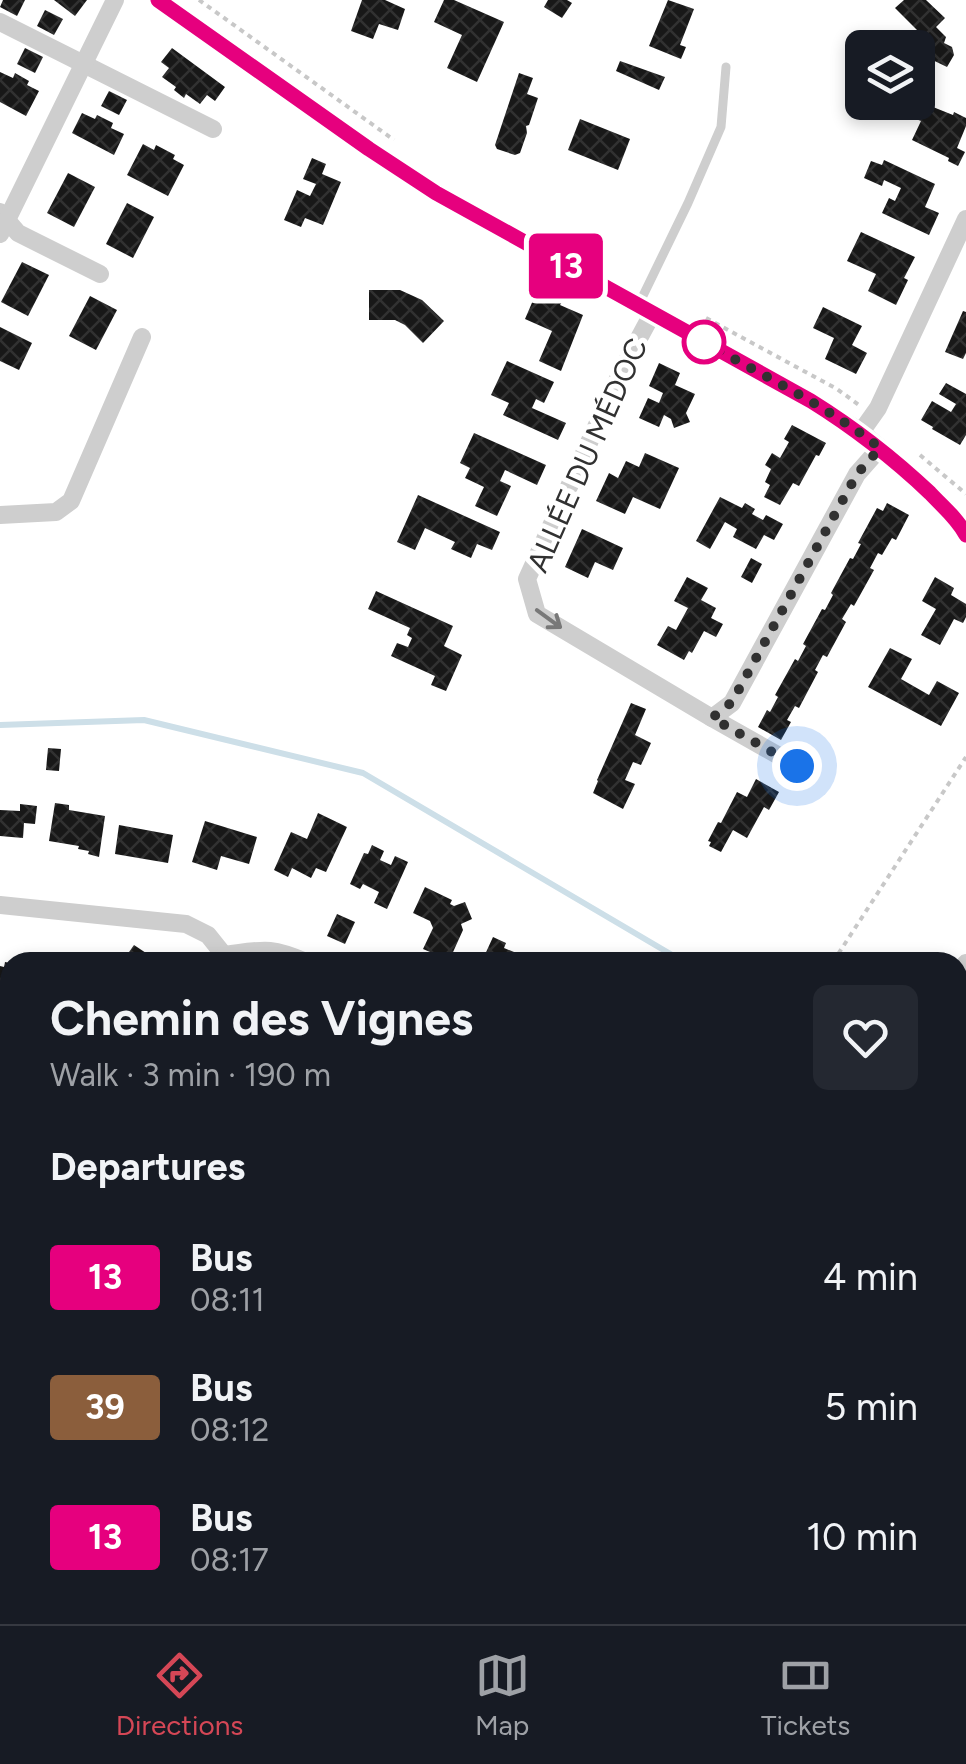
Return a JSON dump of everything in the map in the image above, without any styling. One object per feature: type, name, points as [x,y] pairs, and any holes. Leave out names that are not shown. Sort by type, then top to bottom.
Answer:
[{"type":"street","points":[[100,274],[2,222],[116,0]]},
{"type":"street","points":[[158,0],[436,193],[860,432],[958,521],[966,535]]},
{"type":"street","points":[[0,22],[213,130]]},
{"type":"street","points":[[860,432],[873,414],[966,219]]},
{"type":"street","name":"ALLÉE DU MÉDOC","points":[[645,310],[622,370],[527,579],[537,614],[797,766]]},
{"type":"street","points":[[0,516],[56,512],[71,501],[142,337]]},
{"type":"street","points":[[712,718],[732,702],[857,474],[880,448]]},
{"type":"street","points":[[0,905],[186,924],[208,935],[218,952]]},
{"type":"street","points":[[254,952],[283,952]]},
{"type":"lane","points":[[645,310],[722,126],[726,67]]},
{"type":"path","points":[[199,0],[397,142]]},
{"type":"path","points":[[694,312],[837,390],[873,414]]},
{"type":"path","points":[[914,449],[966,494]]},
{"type":"path","points":[[840,952],[966,757]]},
{"type":"building","points":[[3,0],[25,0],[17,16],[0,7]]},
{"type":"building","points":[[54,0],[87,0],[75,16]]},
{"type":"building","points":[[362,0],[385,0],[405,9],[398,30],[379,24],[373,39],[351,31]]},
{"type":"building","points":[[444,0],[454,0],[504,22],[477,82],[447,68],[462,35],[434,22]]},
{"type":"building","points":[[548,0],[572,3],[562,18],[544,7]]},
{"type":"building","points":[[668,0],[694,9],[680,45],[686,47],[681,59],[649,46]]},
{"type":"building","points":[[904,0],[926,0],[945,18],[936,27],[946,37],[944,43],[952,47],[954,55],[947,67],[935,61],[935,30],[917,30],[895,8]]},
{"type":"building","points":[[45,10],[63,19],[54,35],[37,26]]},
{"type":"building","points":[[25,48],[43,57],[35,73],[17,64]]},
{"type":"building","points":[[172,48],[225,87],[215,101],[207,95],[200,104],[186,94],[184,98],[162,77],[169,68],[161,62]]},
{"type":"building","points":[[620,61],[665,77],[659,90],[616,71]]},
{"type":"building","points":[[0,72],[13,78],[15,73],[39,91],[26,116],[0,102]]},
{"type":"building","points":[[519,73],[533,78],[527,94],[538,98],[520,153],[515,155],[495,145]]},
{"type":"building","points":[[109,91],[127,100],[119,115],[101,106]]},
{"type":"building","points":[[935,108],[966,118],[957,148],[965,152],[958,166],[912,140],[921,121],[935,120]]},
{"type":"building","points":[[82,113],[113,123],[111,128],[124,134],[114,155],[72,133]]},
{"type":"building","points":[[580,119],[630,139],[618,170],[568,150]]},
{"type":"building","points":[[143,144],[154,150],[156,145],[184,165],[168,196],[127,175]]},
{"type":"building","points":[[312,158],[326,164],[322,174],[341,182],[323,225],[305,218],[301,227],[284,220],[297,190],[310,196],[316,184],[303,179]]},
{"type":"building","points":[[884,160],[935,184],[925,207],[939,213],[929,235],[882,213],[889,198],[895,201],[901,188],[884,180],[882,186],[864,178],[871,161],[882,165]]},
{"type":"building","points":[[68,173],[95,187],[74,227],[47,213]]},
{"type":"building","points":[[127,203],[154,217],[133,258],[106,244]]},
{"type":"building","points":[[861,232],[915,257],[896,305],[868,291],[876,274],[847,261]]},
{"type":"building","points":[[22,262],[49,275],[28,316],[1,302]]},
{"type":"building","points":[[369,290],[400,290],[422,300],[444,321],[423,343],[395,320],[369,320]]},
{"type":"building","points":[[537,291],[583,315],[561,371],[539,361],[552,331],[525,319]]},
{"type":"building","points":[[90,296],[117,310],[96,350],[69,336]]},
{"type":"building","points":[[823,307],[862,326],[852,345],[867,353],[856,374],[825,359],[834,338],[813,328]]},
{"type":"building","points":[[963,311],[966,353],[963,359],[945,352]]},
{"type":"building","points":[[0,327],[32,343],[19,370],[0,361]]},
{"type":"building","points":[[507,361],[554,382],[544,403],[536,399],[532,408],[566,423],[558,440],[503,415],[509,403],[491,395]]},
{"type":"building","points":[[659,363],[680,373],[675,385],[695,394],[686,413],[690,422],[674,428],[671,419],[664,415],[659,427],[639,418],[648,398],[659,403],[663,393],[649,386]]},
{"type":"building","points":[[946,383],[966,394],[966,435],[960,445],[921,420],[932,401],[951,412],[956,404],[939,394]]},
{"type":"building","points":[[792,425],[826,443],[799,486],[793,483],[780,505],[764,497],[771,469],[765,465],[772,453],[780,458]]},
{"type":"building","points":[[474,433],[546,465],[537,485],[505,470],[500,481],[511,486],[497,516],[475,506],[484,487],[465,478],[470,468],[460,463]]},
{"type":"building","points":[[645,453],[679,468],[660,509],[633,497],[625,514],[596,501],[609,473],[618,478],[626,461],[639,467]]},
{"type":"building","points":[[418,495],[500,532],[492,550],[477,544],[471,558],[451,549],[455,542],[425,528],[415,550],[397,542]]},
{"type":"building","points":[[720,497],[742,508],[745,503],[755,509],[752,514],[763,520],[766,515],[783,524],[774,540],[764,535],[756,549],[733,537],[737,529],[725,522],[710,549],[696,541]]},
{"type":"building","points":[[887,503],[909,515],[896,540],[892,538],[882,555],[878,553],[870,568],[874,570],[842,619],[846,622],[827,657],[823,655],[799,708],[795,706],[787,720],[791,722],[781,740],[758,727],[767,710],[770,712],[795,659],[798,661],[806,646],[803,644],[850,558],[853,559],[877,508],[883,511]]},
{"type":"building","points":[[582,529],[623,548],[613,570],[595,562],[588,578],[565,567]]},
{"type":"building","points":[[751,558],[762,564],[752,583],[741,577]]},
{"type":"building","points":[[687,577],[708,588],[701,600],[716,608],[711,618],[723,624],[716,637],[704,631],[684,660],[657,645],[668,626],[676,630],[688,608],[674,601]]},
{"type":"building","points":[[935,577],[954,588],[951,595],[966,604],[963,623],[954,619],[940,645],[921,635],[936,609],[922,601]]},
{"type":"building","points":[[376,591],[453,626],[444,646],[462,655],[446,691],[431,685],[435,676],[391,656],[397,643],[408,647],[412,638],[407,635],[410,628],[368,609]]},
{"type":"building","points":[[890,648],[912,659],[901,679],[929,695],[937,681],[959,693],[941,726],[868,687]]},
{"type":"building","points":[[631,703],[646,709],[635,735],[651,743],[641,765],[633,762],[625,780],[635,784],[623,809],[593,793]]},
{"type":"building","points":[[48,748],[61,749],[59,771],[46,770]]},
{"type":"building","points":[[756,779],[779,792],[769,810],[764,807],[747,838],[733,830],[721,852],[709,846],[708,841],[737,792],[747,797]]},
{"type":"building","points":[[55,803],[69,805],[69,810],[105,816],[99,857],[78,849],[79,846],[49,841]]},
{"type":"building","points":[[20,804],[37,806],[35,824],[24,823],[23,838],[0,836],[0,810],[20,811]]},
{"type":"building","points":[[318,813],[347,827],[326,872],[316,868],[311,878],[292,868],[288,877],[274,870],[291,832],[307,839]]},
{"type":"building","points":[[205,821],[257,837],[249,864],[221,856],[217,870],[192,862]]},
{"type":"building","points":[[119,825],[173,835],[168,863],[115,854]]},
{"type":"building","points":[[372,845],[384,851],[380,860],[391,865],[395,856],[408,862],[387,909],[374,903],[379,892],[363,884],[360,889],[350,884],[364,853],[368,854]]},
{"type":"building","points":[[425,887],[452,900],[450,904],[454,906],[465,902],[472,919],[461,924],[463,930],[453,952],[430,952],[423,949],[433,928],[430,921],[413,913]]},
{"type":"building","points":[[337,914],[355,922],[345,944],[327,936]]},
{"type":"building","points":[[493,937],[514,952],[486,952]]},
{"type":"waterway","points":[[0,725],[144,720],[363,773],[667,952]]},
{"type":"bus line","name":"13","points":[[158,0],[436,193],[860,432],[919,483],[958,521],[966,535]]},
{"type":"route","points":[[704,342],[811,401],[880,448],[857,474],[732,702],[712,718],[797,766]]}]
